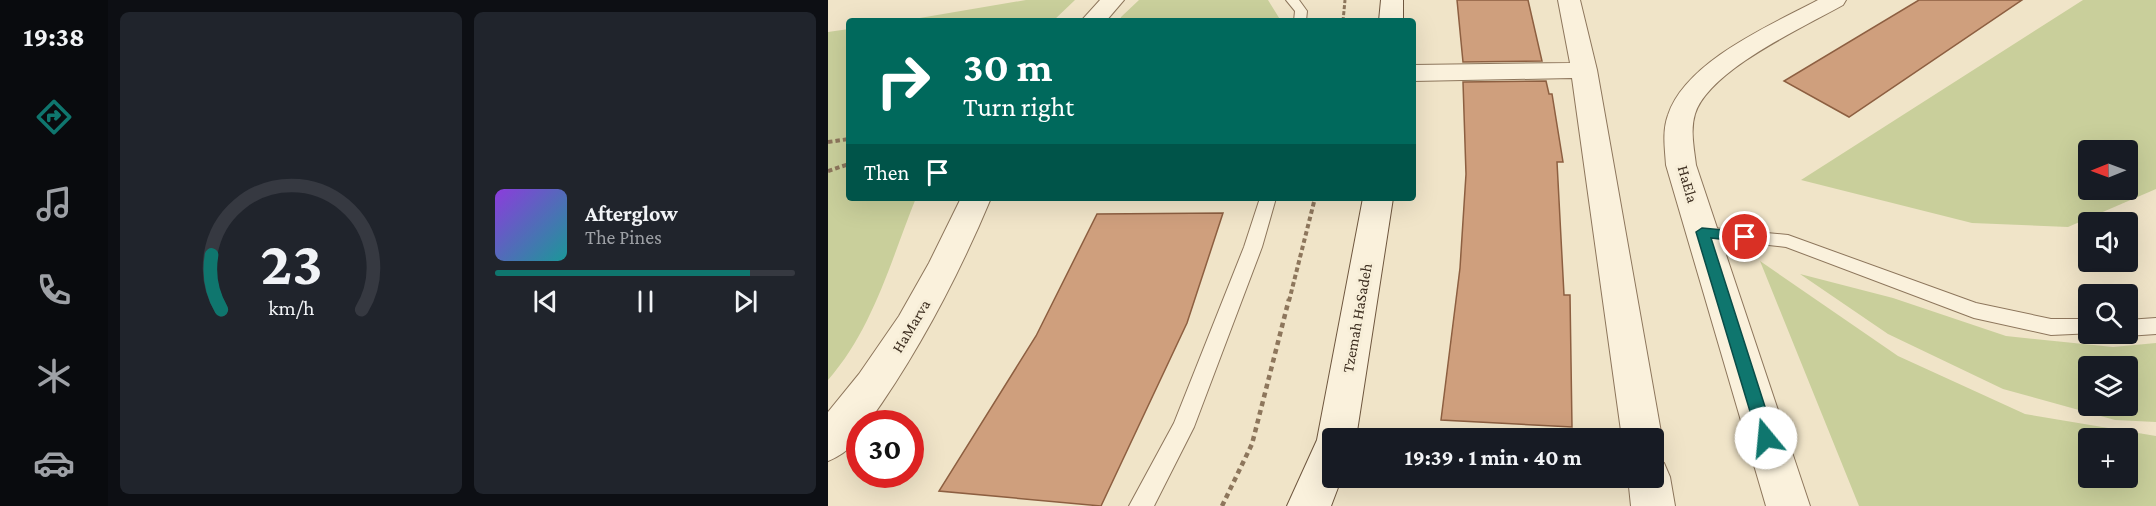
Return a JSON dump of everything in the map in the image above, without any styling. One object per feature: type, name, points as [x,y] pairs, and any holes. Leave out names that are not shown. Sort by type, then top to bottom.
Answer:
[{"type":"street","points":[[1096,18],[1113,0]]},
{"type":"street","points":[[1391,18],[1392,0]]},
{"type":"street","points":[[1569,0],[1584,70],[1640,428]]},
{"type":"street","name":"HaEla","points":[[1788,506],[1682,165],[1678,134],[1684,107],[1719,68],[1835,0]]},
{"type":"street","points":[[1416,73],[1584,70]]},
{"type":"street","name":"HaMarva","points":[[828,442],[884,371],[918,317],[953,251],[975,201]]},
{"type":"street","name":"Tzemah HaSadeh","points":[[1338,428],[1377,201]]},
{"type":"street","points":[[1310,506],[1322,476]]},
{"type":"street","points":[[1324,506],[1327,488]]},
{"type":"street","points":[[1651,488],[1653,506]]},
{"type":"lane","points":[[1292,0],[1301,11],[1300,18]]},
{"type":"lane","points":[[1142,506],[1183,427],[1246,267],[1267,201]]},
{"type":"lane","points":[[1702,232],[1788,241],[1974,310],[2051,327],[2078,327]]},
{"type":"lane","points":[[2138,327],[2156,326]]},
{"type":"path","points":[[1342,18],[1345,0]]},
{"type":"path","points":[[828,142],[846,139]]},
{"type":"path","points":[[828,171],[846,165]]},
{"type":"path","points":[[1222,506],[1252,444],[1314,201]]},
{"type":"green space","points":[[1026,0],[1075,0],[1056,18],[920,18]]},
{"type":"green space","points":[[1139,0],[1268,0],[1279,18],[1121,18]]},
{"type":"green space","points":[[2083,0],[2156,0],[2156,189],[2138,197],[2138,140],[2078,140],[2078,200],[2131,200],[2103,212],[2078,212],[2078,223],[2068,227],[1972,223],[1801,180]]},
{"type":"green space","points":[[846,29],[846,201],[915,201],[869,316],[844,360],[828,380],[828,32]]},
{"type":"green space","points":[[1760,261],[1898,356],[2025,414],[2108,428],[2078,428],[2078,488],[2138,488],[2138,433],[2156,436],[2156,506],[1859,506]]},
{"type":"green space","points":[[1800,274],[1893,298],[2006,336],[2113,347],[2156,343],[2156,422],[2115,420],[2101,416],[2138,416],[2138,356],[2078,356],[2078,410],[2003,389],[1888,334]]},
{"type":"building","points":[[1457,0],[1528,0],[1542,61],[1463,62]]},
{"type":"building","points":[[1919,0],[2022,0],[1849,117],[1784,81]]},
{"type":"building","points":[[1546,81],[1549,94],[1552,94],[1563,162],[1557,162],[1564,295],[1570,295],[1572,427],[1441,420],[1460,268],[1466,174],[1463,82]]},
{"type":"building","points":[[1223,213],[1187,323],[1101,506],[939,491],[1036,336],[1097,214]]},
{"type":"route","points":[[1745,237],[1702,232],[1766,438]]}]
